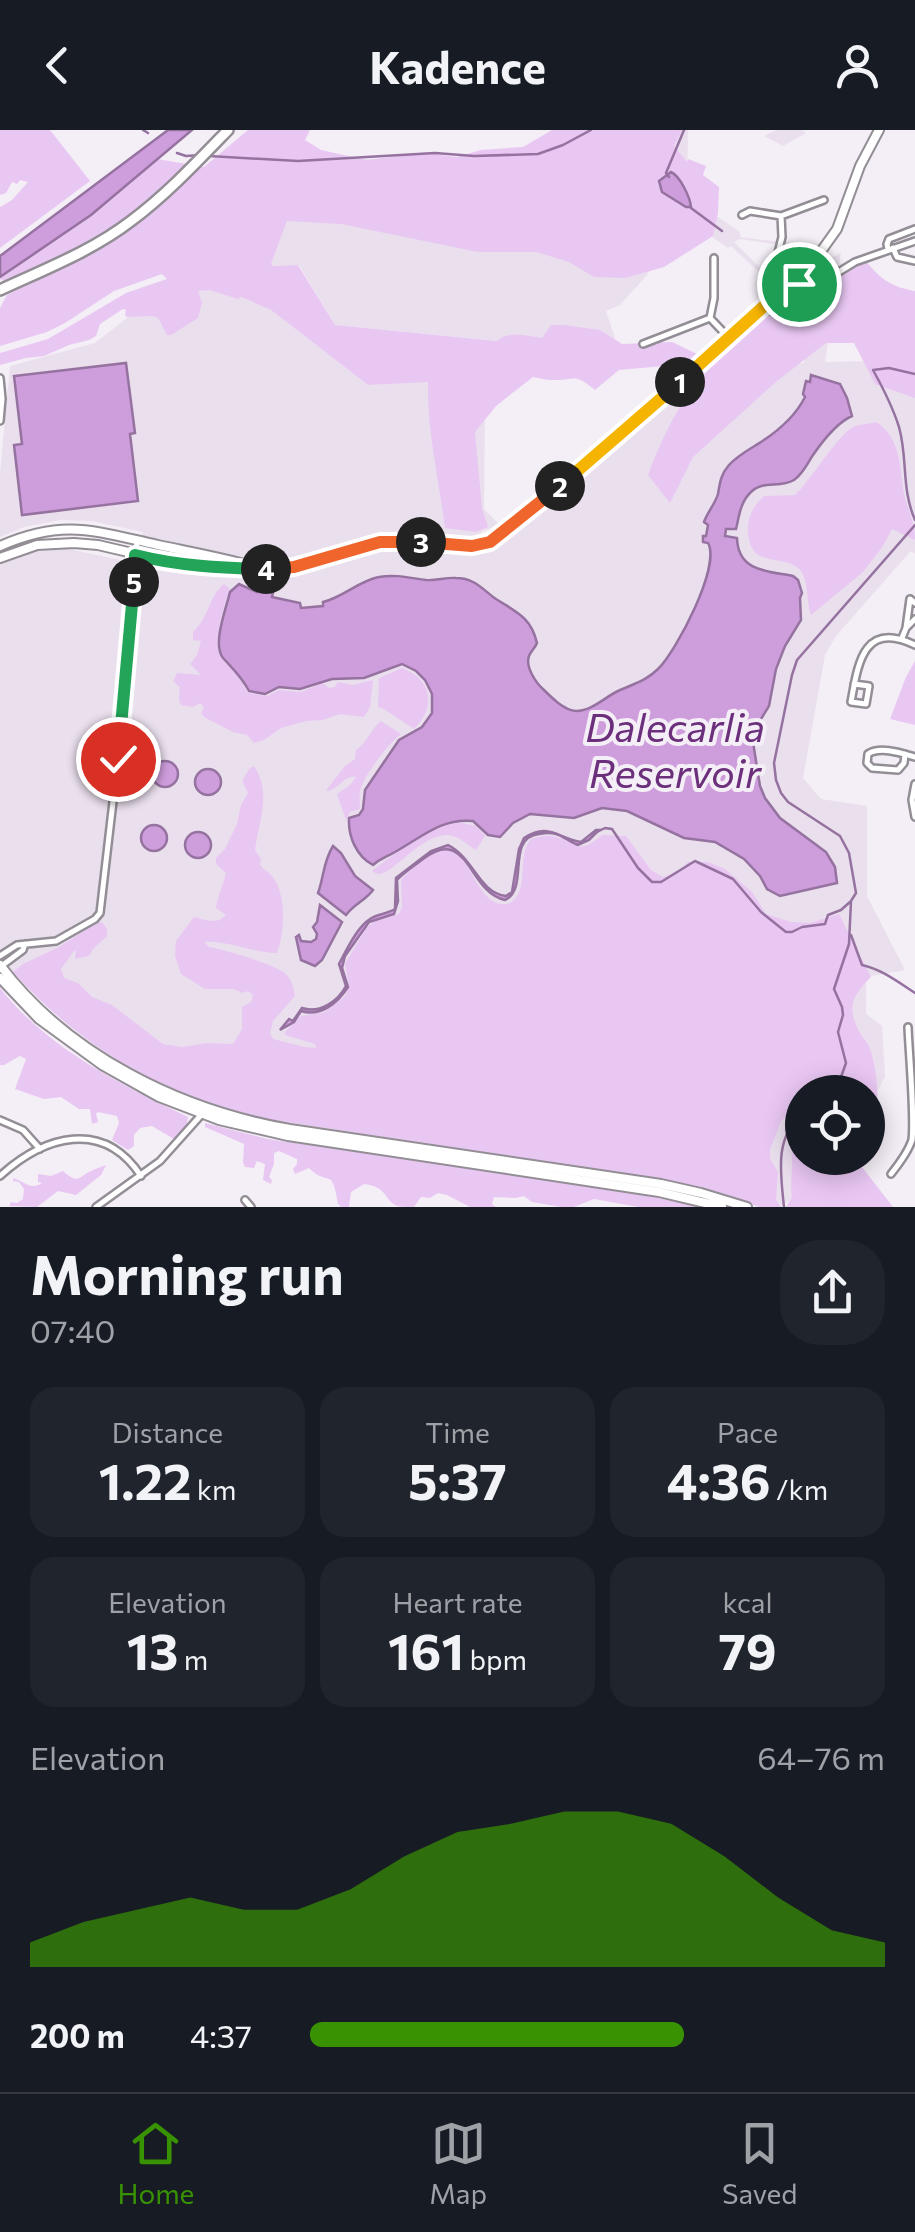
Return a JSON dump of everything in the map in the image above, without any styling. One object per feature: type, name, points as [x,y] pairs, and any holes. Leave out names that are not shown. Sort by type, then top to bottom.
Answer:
[{"type":"highway","points":[[0,290],[87,249],[130,222],[228,130]]},
{"type":"main road","points":[[0,558],[61,542],[98,545],[188,566],[245,570],[294,567],[380,542],[472,546],[499,538],[759,312],[822,250],[837,229],[878,130]]},
{"type":"main road","points":[[759,312],[780,307],[812,288]]},
{"type":"main road","points":[[0,546],[61,528],[98,530],[261,568]]},
{"type":"main road","points":[[0,966],[28,998],[84,1044],[204,1111],[275,1126],[672,1186],[747,1207]]},
{"type":"main road","points":[[0,978],[39,1019],[91,1058],[143,1089],[273,1134],[659,1192],[722,1207]]},
{"type":"street","points":[[742,215],[750,211],[782,216],[824,200]]},
{"type":"street","points":[[782,216],[782,237],[776,257],[780,267],[804,287],[812,288],[855,262],[915,241]]},
{"type":"street","points":[[915,230],[889,239],[887,244],[897,257],[915,261]]},
{"type":"street","points":[[710,318],[714,258]]},
{"type":"street","points":[[710,318],[728,338]]},
{"type":"street","points":[[643,344],[710,318]]},
{"type":"street","points":[[0,378],[0,421]]},
{"type":"street","points":[[0,956],[17,945],[56,941],[100,913],[123,716],[137,540]]},
{"type":"street","points":[[902,639],[910,599],[915,604]]},
{"type":"street","points":[[906,628],[915,619]]},
{"type":"street","points":[[854,684],[869,686],[866,704],[851,702],[854,684],[857,666],[865,649],[882,639],[902,639],[915,645]]},
{"type":"street","points":[[905,754],[898,770],[872,768],[867,763],[868,754],[874,750],[905,754],[915,757]]},
{"type":"street","points":[[915,784],[915,817]]},
{"type":"street","points":[[0,966],[23,950],[25,944]]},
{"type":"street","points":[[890,1174],[914,1139],[908,1027]]},
{"type":"street","points":[[96,1207],[170,1152],[204,1111]]},
{"type":"street","points":[[0,1120],[23,1130],[40,1149]]},
{"type":"street","points":[[0,1176],[40,1149],[73,1140],[98,1140],[122,1152],[141,1176]]},
{"type":"street","points":[[245,1200],[251,1207]]},
{"type":"shaded area","points":[[0,130],[50,130],[90,181],[0,248],[0,207],[28,182],[12,182],[6,193],[0,195]]},
{"type":"shaded area","points":[[248,130],[310,130],[305,140],[321,150],[367,160],[424,153],[457,157],[481,150],[523,147],[552,130],[682,130],[674,146],[687,162],[688,159],[706,166],[703,175],[719,187],[718,213],[713,236],[664,267],[625,278],[594,277],[569,262],[536,252],[478,252],[341,224],[287,221],[271,264],[298,265],[335,325],[497,341],[513,335],[542,338],[551,325],[564,325],[600,330],[622,344],[672,342],[697,354],[686,364],[619,370],[595,390],[578,379],[533,377],[496,406],[475,432],[482,508],[488,527],[476,532],[445,528],[431,438],[428,382],[368,385],[271,310],[241,297],[198,291],[202,303],[198,318],[171,335],[167,335],[158,318],[127,317],[123,309],[100,324],[96,336],[89,340],[44,356],[0,365],[0,353],[48,339],[126,293],[167,279],[162,274],[114,291],[47,332],[0,346],[0,308],[7,295],[94,251],[128,229],[121,221],[71,251],[4,281],[0,279],[4,275],[91,215],[157,159],[204,167]]},
{"type":"shaded area","points":[[587,130],[688,130],[687,196],[740,232],[740,237],[814,246],[809,249],[740,239],[734,242],[774,281],[771,284],[731,246],[728,248],[685,218],[647,275],[620,305],[606,311],[617,344],[560,347],[335,325],[299,265],[273,266],[252,242],[314,160],[443,157],[434,205],[457,157],[553,154]]},
{"type":"shaded area","points":[[777,130],[806,133],[783,146],[764,136]]},
{"type":"shaded area","points":[[841,252],[825,362],[878,361],[915,375],[915,554],[911,551],[901,562],[836,636],[825,655],[803,778],[821,799],[867,806],[867,896],[905,970],[866,977],[866,1014],[882,1026],[885,1075],[785,1075],[785,1175],[835,1175],[778,1207],[762,1207],[698,1187],[394,1144],[205,1108],[106,1056],[7,967],[0,955],[0,563],[26,551],[64,548],[139,564],[143,532],[92,521],[60,520],[24,527],[0,537],[0,473],[10,366],[95,343],[173,282],[214,286],[271,310],[368,385],[485,378],[484,509],[500,525],[481,532],[483,550],[516,531],[707,362],[734,370],[804,363],[805,348],[738,335]]},
{"type":"shaded area","points":[[866,261],[887,281],[915,291],[915,398],[875,384],[854,343],[826,343],[777,381],[693,457],[670,503],[648,475],[678,410],[705,370],[757,319]]},
{"type":"shaded area","points":[[876,422],[895,445],[915,540],[892,529],[863,572],[811,615],[800,570],[754,551],[748,531],[750,516],[764,496],[795,495],[847,432],[855,426]]},
{"type":"shaded area","points":[[224,584],[230,589],[219,625],[219,653],[247,692],[267,696],[279,690],[301,692],[323,683],[329,688],[338,682],[353,685],[373,680],[370,707],[364,717],[340,714],[306,721],[281,728],[254,743],[247,735],[204,717],[200,703],[193,707],[181,705],[180,687],[173,681],[177,673],[201,675],[190,664],[201,641],[193,640],[193,632]]},
{"type":"shaded area","points":[[915,661],[915,725],[890,719]]},
{"type":"shaded area","points":[[402,668],[420,679],[428,694],[426,712],[414,729],[378,707],[379,678]]},
{"type":"shaded area","points":[[381,721],[401,734],[371,769],[360,791],[360,809],[350,812],[346,820],[337,794],[356,777],[327,789],[355,759],[356,750]]},
{"type":"shaded area","points":[[254,766],[259,776],[263,797],[255,850],[260,865],[274,878],[282,900],[277,953],[204,942],[209,947],[272,966],[288,976],[295,996],[273,1021],[273,1039],[316,1048],[315,1044],[285,1032],[301,1016],[325,1012],[345,996],[349,987],[345,964],[366,928],[399,914],[401,880],[424,858],[441,850],[453,852],[489,898],[505,904],[519,893],[524,853],[531,839],[553,836],[583,846],[602,835],[626,836],[651,870],[663,877],[676,873],[688,862],[708,862],[725,869],[752,892],[766,914],[810,923],[839,914],[871,977],[855,996],[852,1009],[869,1046],[876,1075],[785,1075],[785,1117],[770,1150],[770,1159],[778,1172],[776,1200],[781,1207],[759,1207],[658,1179],[247,1116],[150,1078],[63,1021],[13,972],[102,922],[107,936],[89,956],[75,959],[74,951],[61,969],[64,978],[112,1005],[163,1044],[233,1044],[242,1029],[242,1007],[251,1002],[253,995],[234,989],[205,989],[181,974],[175,956],[176,941],[194,917],[215,921],[226,915],[216,908],[226,873],[216,864],[216,858],[237,824],[248,793],[242,781]]},
{"type":"shaded area","points":[[457,822],[476,826],[485,836],[476,850],[452,836],[438,836],[385,873],[372,871],[422,836]]},
{"type":"shaded area","points":[[0,988],[62,1046],[111,1078],[188,1117],[186,1127],[174,1139],[152,1126],[140,1128],[134,1135],[134,1146],[128,1150],[112,1140],[119,1123],[117,1116],[98,1112],[98,1122],[92,1124],[90,1109],[79,1109],[61,1097],[44,1099],[15,1089],[26,1059],[20,1056],[0,1065]]},
{"type":"shaded area","points":[[205,1123],[268,1139],[612,1189],[703,1207],[638,1207],[594,1199],[574,1207],[561,1207],[532,1202],[524,1196],[494,1197],[492,1204],[496,1207],[470,1207],[438,1193],[430,1198],[421,1197],[414,1207],[403,1207],[381,1190],[364,1184],[351,1192],[349,1207],[341,1207],[331,1181],[309,1168],[295,1174],[297,1159],[279,1151],[274,1153],[271,1184],[263,1180],[265,1164],[257,1161],[254,1168],[245,1167],[244,1144],[205,1127]]},
{"type":"shaded area","points":[[106,1165],[101,1175],[76,1195],[58,1191],[37,1207],[9,1206],[23,1199],[24,1189],[13,1178],[34,1186],[42,1183],[38,1182],[38,1174],[51,1176],[63,1171],[76,1179]]},
{"type":"shaded area","points":[[791,1175],[868,1175],[893,1207],[786,1207],[792,1197]]},
{"type":"water","points":[[168,130],[192,130],[91,215],[0,277],[0,256]]},
{"type":"water","points":[[671,172],[684,187],[691,207],[662,192],[659,181]]},
{"type":"water","points":[[126,363],[138,501],[22,515],[14,445],[22,444],[14,376]]},
{"type":"water","name":"Dalecarlia Reservoir","points":[[811,375],[840,384],[852,416],[831,433],[794,480],[760,486],[750,493],[736,529],[726,529],[725,536],[737,538],[749,564],[798,580],[802,593],[801,620],[785,646],[769,706],[756,727],[753,742],[765,798],[780,818],[826,852],[835,867],[837,883],[780,896],[767,889],[744,859],[715,842],[684,838],[627,811],[602,808],[574,818],[530,814],[513,823],[500,837],[488,835],[473,821],[451,822],[373,865],[367,861],[354,845],[349,818],[363,809],[365,790],[399,740],[422,727],[432,713],[432,694],[425,680],[402,664],[364,678],[332,679],[300,689],[279,687],[265,694],[249,691],[220,652],[221,626],[230,592],[239,584],[257,592],[259,588],[273,593],[272,597],[300,603],[301,608],[323,606],[323,602],[379,577],[468,580],[527,621],[537,643],[529,656],[529,665],[541,687],[567,708],[587,709],[649,677],[666,659],[703,588],[710,554],[708,543],[703,542],[708,525],[704,522],[717,498],[724,472],[736,458],[792,416],[805,397],[806,381],[810,382]]},
{"type":"water","points":[[165,761],[174,765],[178,774],[174,783],[165,787],[156,783],[152,774],[156,765]]},
{"type":"water","points":[[208,769],[217,773],[221,782],[217,791],[208,795],[199,791],[195,782],[199,773]]},
{"type":"water","points":[[154,825],[163,829],[167,838],[163,847],[154,851],[145,847],[141,838],[145,829]]},
{"type":"water","points":[[596,830],[589,840],[578,845],[552,833],[529,837],[520,853],[516,885],[512,894],[505,900],[483,886],[459,855],[450,850],[438,850],[423,859],[397,880],[398,901],[394,914],[369,922],[345,956],[342,968],[348,987],[344,993],[321,1011],[301,1011],[294,1022],[280,1030],[302,1008],[322,1008],[338,997],[346,986],[339,964],[352,940],[370,919],[395,909],[396,878],[431,851],[448,845],[464,858],[489,889],[506,896],[512,892],[519,849],[524,838],[547,831],[581,842]]},
{"type":"water","points":[[198,832],[207,836],[211,845],[207,854],[198,858],[189,854],[185,845],[189,836]]},
{"type":"water","points":[[333,846],[355,876],[373,890],[346,915],[318,893]]},
{"type":"water","points":[[320,905],[342,922],[315,966],[301,960],[296,937],[311,942],[316,939],[313,927]]},
{"type":"waterway","points":[[143,130],[148,133]]},
{"type":"waterway","points":[[209,156],[298,161],[435,153],[538,154],[591,130]]},
{"type":"waterway","points":[[669,177],[666,173],[684,130]]},
{"type":"waterway","points":[[177,153],[201,155]]},
{"type":"waterway","points":[[691,208],[722,231]]},
{"type":"waterway","points":[[915,374],[889,368],[873,370],[899,427],[915,520]]},
{"type":"waterway","points":[[842,1075],[846,1063],[838,1032],[843,1015],[834,989],[849,944],[851,901],[856,893],[849,853],[840,836],[788,802],[776,780],[774,763],[797,660],[915,525]]},
{"type":"waterway","points":[[595,833],[612,829],[652,882],[661,882],[695,861],[733,879],[761,912],[786,932],[825,924],[828,915],[851,901]]},
{"type":"waterway","points":[[851,935],[862,965],[915,993]]},
{"type":"waterway","points":[[784,1207],[781,1168],[785,1138]]},
{"type":"route","points":[[118,759],[135,555],[188,566],[245,570],[294,567],[380,542],[484,545],[499,538],[531,511],[793,280],[799,284]]}]
